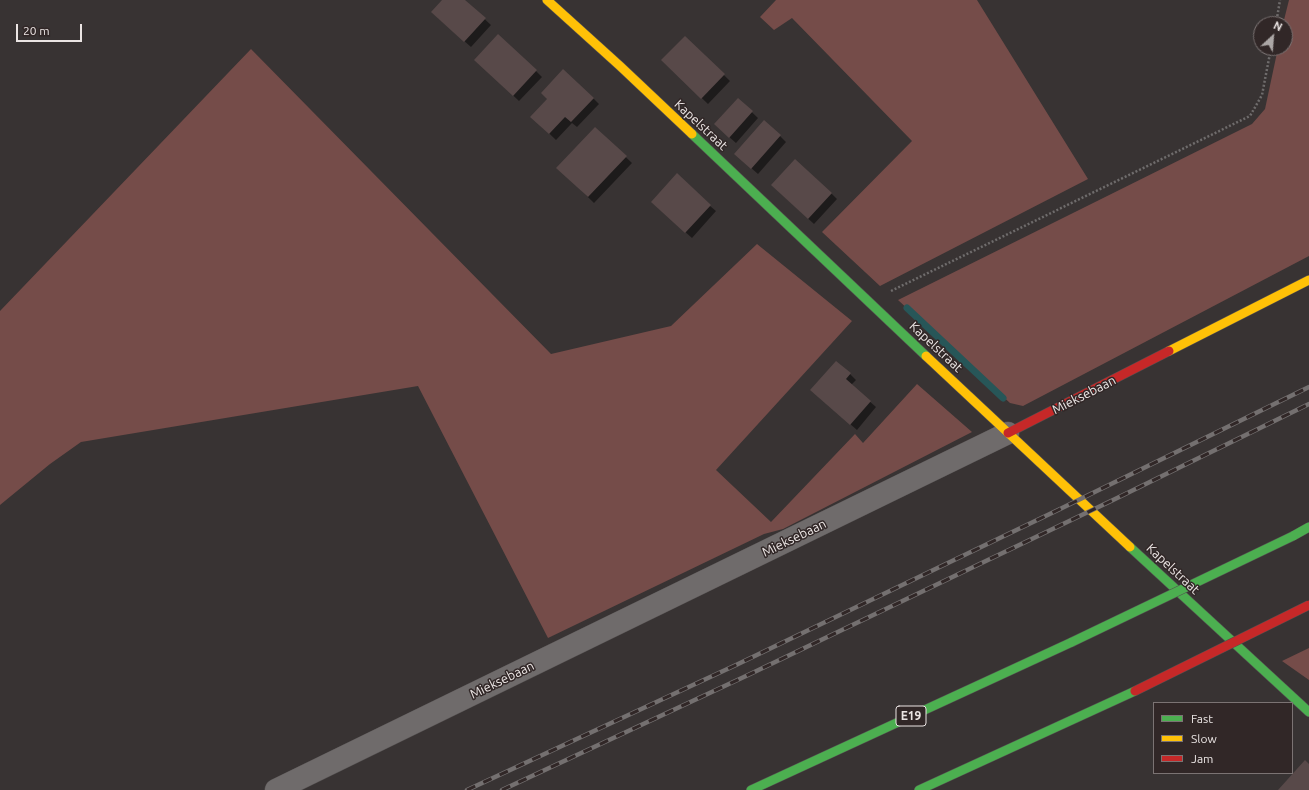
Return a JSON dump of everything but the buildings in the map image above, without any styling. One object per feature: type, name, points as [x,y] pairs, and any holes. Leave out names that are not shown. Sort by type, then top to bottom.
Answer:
[{"type":"main road","name":"Kapelstraat","points":[[547,0],[620,66],[1008,434],[1309,712]]},
{"type":"main road","name":"Mieksebaan","points":[[1008,434],[1309,280]]},
{"type":"main road","name":"E19","points":[[751,790],[1072,642],[1309,527]]},
{"type":"main road","points":[[920,790],[1135,691],[1309,605]]},
{"type":"street","name":"Mieksebaan","points":[[276,790],[1008,434]]},
{"type":"path","points":[[1277,16],[1280,0]]},
{"type":"path","points":[[869,302],[1250,116],[1262,95],[1269,56]]},
{"type":"shaded area","points":[[776,0],[977,0],[1088,179],[880,286],[822,232],[912,141],[792,18],[774,30],[760,17]]},
{"type":"shaded area","points":[[1289,0],[1309,0],[1309,256],[1023,406],[1010,403],[898,300],[1252,124],[1265,109],[1276,56],[1293,56],[1293,16],[1285,16]]},
{"type":"shaded area","points":[[251,49],[551,354],[671,326],[757,244],[852,321],[716,470],[771,522],[855,434],[863,443],[917,384],[972,432],[783,529],[764,534],[548,638],[418,386],[81,442],[50,464],[0,505],[0,311]]},
{"type":"shaded area","points":[[1309,648],[1309,680],[1282,661]]},
{"type":"waterway","points":[[907,308],[1003,398]]},
{"type":"railway","points":[[467,790],[736,665],[1309,387]]},
{"type":"railway","points":[[502,790],[746,676],[1111,501],[1309,404]]},
{"type":"traffic: fast","points":[[692,134],[926,356]]},
{"type":"traffic: fast","points":[[1293,536],[1309,527]]},
{"type":"traffic: fast","points":[[1072,642],[1293,536]]},
{"type":"traffic: fast","points":[[1130,547],[1309,712]]},
{"type":"traffic: fast","points":[[751,790],[1072,642]]},
{"type":"traffic: fast","points":[[919,790],[1135,691]]},
{"type":"traffic: slow","points":[[547,0],[692,134]]},
{"type":"traffic: slow","points":[[1169,351],[1309,280]]},
{"type":"traffic: slow","points":[[926,356],[1130,547]]},
{"type":"traffic: jam","points":[[1008,433],[1169,351]]},
{"type":"traffic: jam","points":[[1135,691],[1309,605]]}]
